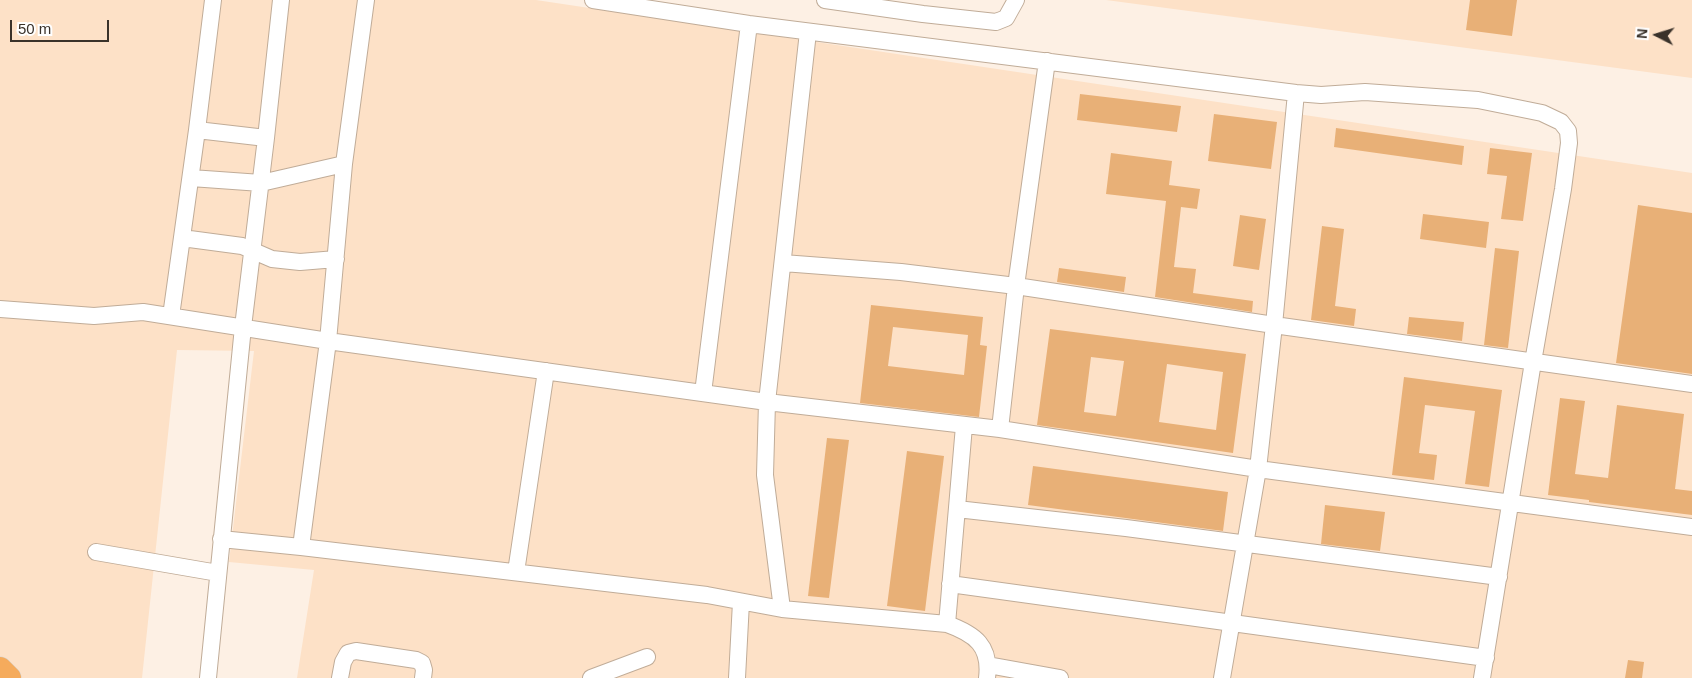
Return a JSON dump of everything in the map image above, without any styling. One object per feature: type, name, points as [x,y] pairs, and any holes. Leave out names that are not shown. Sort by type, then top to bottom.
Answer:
[{"type":"highway","points":[[0,669],[9,678]]},
{"type":"street","points":[[171,316],[198,130],[213,0]]},
{"type":"street","points":[[208,678],[243,327],[261,183],[280,0]]},
{"type":"street","points":[[302,547],[328,342],[344,164],[366,0]]},
{"type":"street","points":[[593,0],[808,32],[1296,93],[1321,95],[1365,92],[1478,100],[1542,112],[1561,122],[1568,132],[1570,143],[1564,189],[1533,362],[1482,678]]},
{"type":"street","points":[[827,0],[924,7],[996,22],[1006,18],[1016,0]]},
{"type":"street","points":[[703,393],[749,24]]},
{"type":"street","points":[[782,609],[765,475],[767,402],[808,32]]},
{"type":"street","points":[[1000,430],[1016,286],[1047,61]]},
{"type":"street","points":[[1222,678],[1258,469],[1296,93]]},
{"type":"street","points":[[198,130],[266,138]]},
{"type":"street","points":[[191,178],[261,183],[344,164]]},
{"type":"street","points":[[182,238],[242,246],[272,259],[300,262],[336,259]]},
{"type":"street","points":[[783,263],[901,272],[1016,286],[1274,325],[1692,384]]},
{"type":"street","points":[[0,309],[94,316],[143,312],[328,342],[767,402],[1000,430],[1258,469],[1692,527]]},
{"type":"street","points":[[516,572],[546,371]]},
{"type":"street","points":[[947,624],[964,426]]},
{"type":"street","points":[[957,509],[1126,528],[1499,577]]},
{"type":"street","points":[[221,540],[302,547],[707,595],[782,609],[947,624],[961,629],[983,647],[987,671],[1060,678]]},
{"type":"street","points":[[96,552],[218,572]]},
{"type":"street","points":[[950,584],[1486,658]]},
{"type":"street","points":[[736,678],[741,602]]},
{"type":"street","points":[[340,678],[345,657],[348,653],[356,651],[416,660],[422,663],[424,670],[423,678]]},
{"type":"street","points":[[591,678],[647,657]]},
{"type":"shaded area","points":[[0,0],[536,0],[1692,173],[1692,678],[297,678],[314,570],[229,562],[254,351],[177,350],[142,678],[0,678]]},
{"type":"shaded area","points":[[1106,0],[1692,0],[1692,78]]},
{"type":"building","points":[[1470,0],[1517,0],[1512,36],[1466,30]]},
{"type":"building","points":[[1080,94],[1181,106],[1177,132],[1077,120]]},
{"type":"building","points":[[1214,114],[1277,122],[1271,169],[1208,161]]},
{"type":"building","points":[[1336,128],[1464,146],[1462,165],[1334,147]]},
{"type":"building","points":[[1490,148],[1532,153],[1523,221],[1501,219],[1507,176],[1487,174]]},
{"type":"building","points":[[1111,153],[1172,161],[1169,185],[1200,189],[1197,209],[1181,207],[1174,267],[1196,269],[1193,293],[1253,301],[1252,312],[1155,297],[1166,201],[1106,194]]},
{"type":"building","points":[[1638,205],[1692,213],[1692,374],[1616,363]]},
{"type":"building","points":[[1423,214],[1489,222],[1486,248],[1420,239]]},
{"type":"building","points":[[1240,215],[1266,219],[1259,270],[1233,266]]},
{"type":"building","points":[[1322,226],[1344,229],[1335,306],[1356,309],[1354,326],[1311,320]]},
{"type":"building","points":[[1495,248],[1519,251],[1508,348],[1484,345]]},
{"type":"building","points":[[1059,268],[1126,277],[1124,292],[1057,282]]},
{"type":"building","points":[[871,305],[983,317],[980,345],[987,346],[979,417],[860,403]],"holes":[[[893,327],[968,335],[964,375],[888,366]]]},
{"type":"building","points":[[1409,317],[1464,322],[1462,341],[1407,334]]},
{"type":"building","points":[[1050,329],[1246,354],[1233,453],[1037,425]],"holes":[[[1091,357],[1124,361],[1116,416],[1084,412]],[[1167,364],[1223,372],[1216,430],[1159,422]]]},
{"type":"building","points":[[1404,377],[1502,390],[1489,487],[1465,484],[1475,411],[1425,405],[1419,453],[1437,455],[1434,480],[1392,475]]},
{"type":"building","points":[[1560,398],[1585,401],[1575,474],[1608,478],[1617,405],[1684,414],[1675,489],[1692,491],[1692,515],[1548,495]]},
{"type":"building","points":[[827,438],[849,440],[829,598],[808,596]]},
{"type":"building","points":[[907,451],[944,456],[925,611],[887,606]]},
{"type":"building","points":[[1033,466],[1228,492],[1223,531],[1028,505]]},
{"type":"building","points":[[1325,505],[1385,512],[1380,551],[1321,544]]},
{"type":"building","points":[[1628,660],[1644,662],[1642,678],[1625,678]]}]
